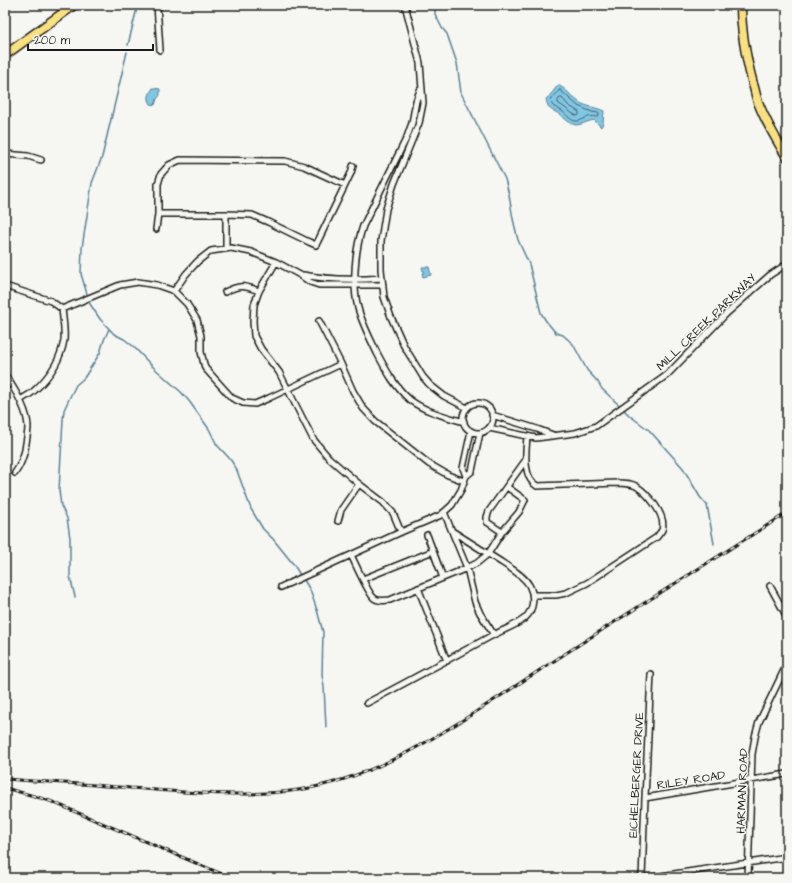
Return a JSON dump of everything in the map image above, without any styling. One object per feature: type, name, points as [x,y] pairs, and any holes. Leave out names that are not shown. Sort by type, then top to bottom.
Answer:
[{"type":"main road","points":[[5,56],[74,5]]},
{"type":"main road","points":[[741,5],[743,40],[758,102],[787,157]]},
{"type":"street","points":[[157,5],[160,50]]},
{"type":"street","points":[[405,5],[420,63],[423,103],[419,123],[394,184],[386,209],[381,241],[381,269],[384,296],[391,317],[404,346],[419,372],[430,385],[444,396],[467,408]]},
{"type":"street","points":[[422,87],[416,101],[412,123],[407,137],[359,237],[356,255],[358,308],[364,325],[385,368],[399,390],[426,410],[464,422]]},
{"type":"street","points":[[5,154],[28,156],[41,160]]},
{"type":"street","points":[[156,229],[158,214],[158,184],[161,174],[169,165],[180,160],[285,161],[304,166],[345,186]]},
{"type":"street","points":[[158,214],[252,215],[316,245],[351,173],[352,166]]},
{"type":"street","points":[[226,214],[226,249]]},
{"type":"street","points":[[174,291],[198,260],[211,251],[231,248],[251,252],[276,262],[310,282],[319,285],[383,285]]},
{"type":"street","points":[[276,262],[258,291],[254,306],[254,336],[261,349],[279,372],[313,439],[329,458],[359,484],[383,502],[393,513],[401,532]]},
{"type":"street","name":"MILL CREEK PARKWAY","points":[[489,428],[536,438],[575,433],[596,426],[667,374],[726,314],[770,275],[787,264]]},
{"type":"street","points":[[300,275],[319,278],[382,278]]},
{"type":"street","points":[[62,309],[120,285],[138,282],[157,285],[174,291],[187,304],[196,320],[202,336],[201,352],[205,368],[232,398],[243,403],[255,404],[341,364]]},
{"type":"street","points":[[5,286],[51,301],[62,309],[64,321],[64,339],[60,355],[51,372],[35,390],[20,400]]},
{"type":"street","points":[[224,292],[236,287],[248,287],[258,291]]},
{"type":"street","points":[[318,321],[341,364],[353,392],[363,408],[375,421],[429,464],[448,475],[464,481]]},
{"type":"street","points":[[5,375],[20,400],[28,425],[27,441],[21,465],[15,473]]},
{"type":"street","points":[[475,404],[485,405],[492,415],[492,423],[486,431],[477,433],[471,431],[465,426],[463,417],[465,412],[467,408],[475,404]]},
{"type":"street","points":[[492,415],[554,435]]},
{"type":"street","points":[[466,476],[463,468],[471,431]]},
{"type":"street","points":[[281,587],[441,515],[452,505],[461,490],[466,476],[472,471],[480,433]]},
{"type":"street","points":[[527,436],[525,461],[528,473],[533,483],[537,486],[627,483],[636,486],[647,495],[661,516],[663,523],[662,531],[656,537],[587,583],[566,593],[556,595],[533,595]]},
{"type":"street","points":[[502,532],[487,522],[487,517],[489,511],[525,461]]},
{"type":"street","points":[[338,521],[341,510],[359,484]]},
{"type":"street","points":[[351,555],[363,580],[374,598],[380,600],[390,600],[467,568],[477,563],[488,554],[502,532],[519,512],[525,500],[506,487]]},
{"type":"street","points":[[444,512],[467,568],[475,602],[480,613],[494,634]]},
{"type":"street","points":[[367,703],[524,619],[530,612],[533,595],[528,584],[522,577],[452,531]]},
{"type":"street","points":[[427,535],[443,578]]},
{"type":"street","points":[[363,580],[433,551]]},
{"type":"street","points":[[770,586],[787,617]]},
{"type":"street","points":[[418,588],[447,661]]},
{"type":"street","name":"HARMAN ROAD","points":[[748,878],[752,754],[755,737],[759,722],[787,664]]},
{"type":"street","name":"EICHELBERGER DRIVE","points":[[642,878],[651,674]]},
{"type":"street","name":"RILEY ROAD","points":[[645,798],[787,774]]},
{"type":"street","points":[[647,878],[787,857]]},
{"type":"water","points":[[558,85],[582,104],[604,111],[603,123],[601,127],[594,120],[576,125],[549,108],[546,99]]},
{"type":"water","points":[[153,88],[160,89],[160,95],[155,105],[151,104],[149,98]]},
{"type":"water","points":[[422,267],[429,267],[431,275],[423,277],[422,273],[424,273],[424,271]]},
{"type":"waterway","points":[[128,45],[137,5]]},
{"type":"waterway","points":[[435,5],[435,14],[442,28],[447,34],[457,63],[461,93],[505,179],[518,240],[529,264],[541,313],[556,333],[563,335],[573,344],[587,370],[602,389],[619,405]]},
{"type":"waterway","points":[[87,294],[81,274],[82,248],[92,183],[102,157],[127,52]]},
{"type":"waterway","points":[[89,301],[100,319],[114,334],[133,346],[189,401],[209,429],[217,445],[236,468],[251,509],[263,529],[294,565],[300,575]]},
{"type":"waterway","points":[[75,597],[70,576],[70,538],[67,518],[61,506],[59,490],[64,410],[76,385],[84,378],[100,353],[109,329]]},
{"type":"waterway","points":[[624,410],[649,430],[683,468],[700,497],[707,505],[714,544]]},
{"type":"waterway","points":[[304,580],[310,590],[323,632],[322,675],[326,727]]},
{"type":"railway","points":[[5,779],[235,794],[256,794],[298,790],[346,779],[390,761],[453,726],[787,513]]},
{"type":"railway","points":[[5,788],[50,801],[231,878]]}]
